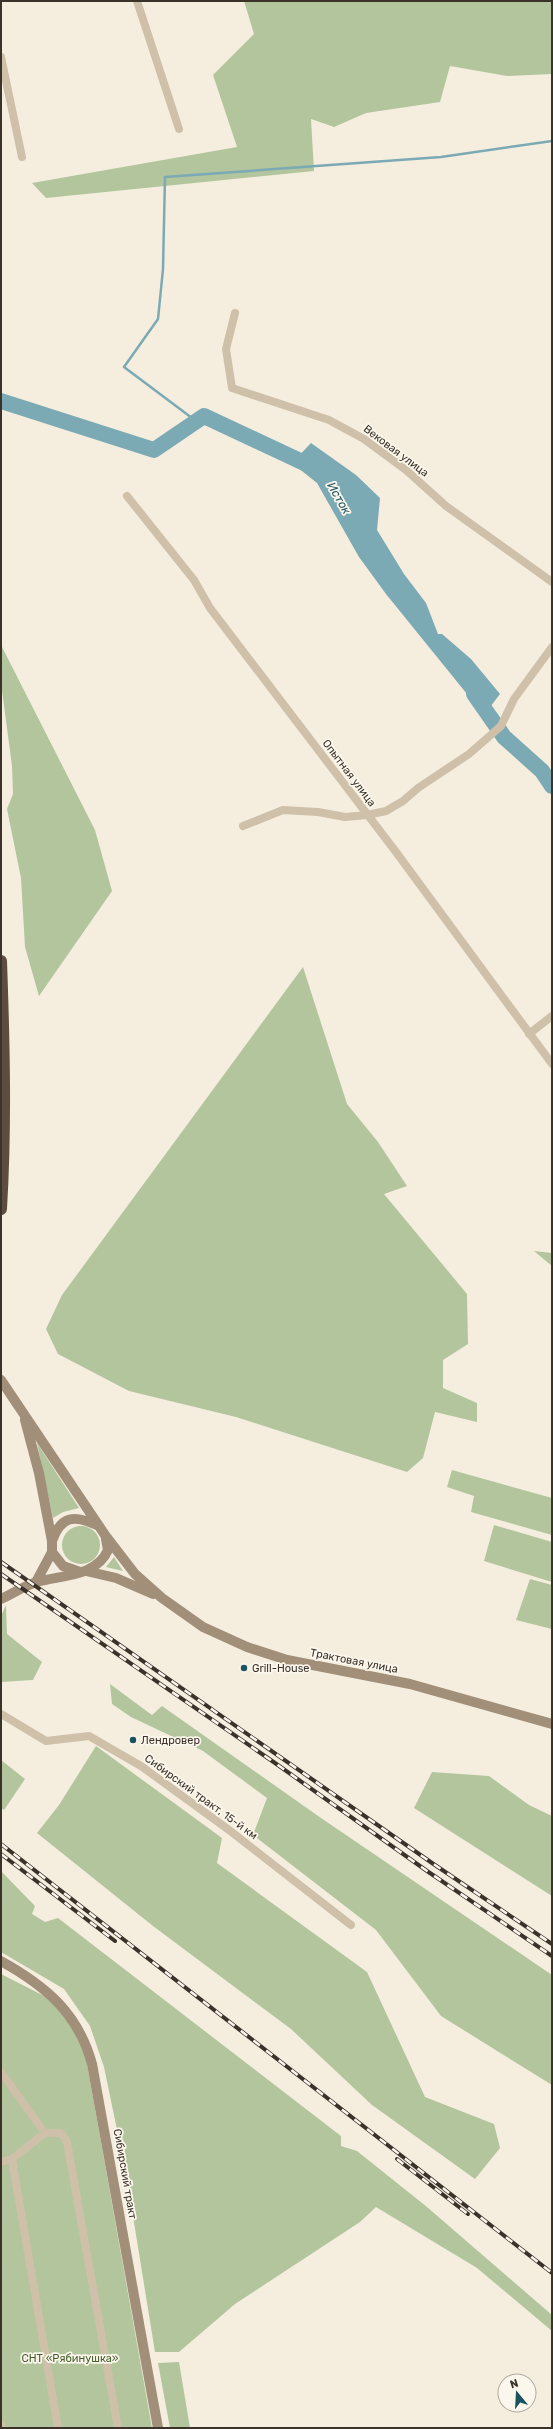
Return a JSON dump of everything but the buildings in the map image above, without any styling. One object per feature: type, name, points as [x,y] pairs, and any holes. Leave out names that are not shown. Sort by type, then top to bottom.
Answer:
[{"type":"highway","points":[[1,961],[4,1135],[1,1209]]},
{"type":"main road","points":[[1,1380],[105,1535],[135,1574],[162,1598]]},
{"type":"main road","points":[[23,1414],[39,1473],[52,1541],[52,1552],[36,1582]]},
{"type":"main road","points":[[52,1541],[55,1532],[64,1522],[73,1518],[82,1518],[98,1525]]},
{"type":"main road","points":[[1,1599],[36,1582],[83,1571],[104,1558],[108,1550],[105,1535]]},
{"type":"main road","points":[[52,1552],[64,1566],[116,1578],[162,1598]]},
{"type":"main road","name":"Трактовая улица","points":[[162,1598],[203,1627],[246,1648],[287,1660],[448,1694],[552,1724]]},
{"type":"main road","name":"Сибирский тракт","points":[[1,1961],[39,1984],[56,1999],[71,2017],[86,2041],[92,2064],[158,2428]]},
{"type":"street","points":[[137,1],[178,129]]},
{"type":"street","points":[[1,57],[22,157]]},
{"type":"street","name":"Вековая улица","points":[[235,313],[226,349],[232,388],[329,420],[364,439],[406,470],[446,506],[552,582]]},
{"type":"street","name":"Опытная улица","points":[[127,496],[194,580],[210,608],[367,815],[552,1064]]},
{"type":"street","points":[[243,826],[283,810],[318,812],[345,816],[367,815],[386,811],[403,802],[494,733],[501,726],[514,699],[552,647]]},
{"type":"street","points":[[529,1034],[552,1016]]},
{"type":"street","name":"Сибирский тракт, 15-й км","points":[[1,1714],[46,1740],[89,1736],[141,1766],[229,1830],[351,1925]]},
{"type":"street","points":[[1,2072],[45,2133]]},
{"type":"street","points":[[1,2162],[12,2159],[45,2133],[61,2133],[67,2142],[118,2428]]},
{"type":"street","points":[[12,2159],[58,2428]]},
{"type":"street","points":[[1,2424],[2,2428]]},
{"type":"green space","points":[[244,1],[552,1],[552,74],[507,76],[450,66],[440,102],[366,113],[334,127],[311,119],[314,171],[46,198],[32,183],[237,147],[213,75],[254,34]]},
{"type":"green space","points":[[1,645],[95,830],[112,891],[39,996],[25,947],[21,878],[7,809],[13,794],[12,766],[1,683]]},
{"type":"green space","points":[[303,967],[347,1104],[378,1142],[407,1186],[384,1194],[467,1294],[468,1344],[443,1360],[443,1388],[477,1403],[477,1422],[435,1412],[423,1458],[407,1472],[236,1417],[129,1391],[58,1354],[46,1329],[62,1295]]},
{"type":"green space","points":[[534,1251],[552,1253],[552,1266]]},
{"type":"green space","points":[[37,1443],[79,1508],[63,1512],[53,1518]]},
{"type":"green space","points":[[452,1470],[552,1498],[552,1535],[471,1512],[474,1496],[447,1487]]},
{"type":"green space","points":[[494,1525],[552,1542],[552,1582],[484,1561]]},
{"type":"green space","points":[[77,1526],[85,1526],[95,1531],[99,1538],[99,1552],[95,1559],[85,1564],[77,1564],[67,1559],[65,1556],[62,1549],[62,1541],[67,1531],[70,1529]]},
{"type":"green space","points":[[114,1557],[123,1571],[106,1567]]},
{"type":"green space","points":[[530,1579],[552,1585],[552,1629],[516,1620]]},
{"type":"green space","points":[[6,1605],[7,1634],[42,1662],[33,1680],[1,1682],[1,1616]]},
{"type":"green space","points":[[110,1684],[152,1715],[162,1706],[321,1818],[552,1975],[552,2085],[441,2016],[376,1930],[253,1835],[267,1798],[203,1751],[131,1717],[112,1704]]},
{"type":"green space","points":[[96,1746],[222,1838],[217,1863],[367,1972],[425,2097],[494,2124],[500,2148],[475,2179],[372,2105],[291,2029],[153,1926],[37,1833],[59,1805]]},
{"type":"green space","points":[[1,1760],[25,1779],[4,1810],[1,1808]]},
{"type":"green space","points":[[432,1772],[489,1776],[529,1805],[552,1816],[552,1896],[414,1808]]},
{"type":"green space","points":[[1,1871],[35,1906],[32,1914],[45,1922],[58,1918],[341,2136],[341,2146],[357,2151],[427,2207],[552,2315],[552,2331],[477,2268],[376,2207],[360,2222],[235,2304],[179,2352],[155,2352],[126,2173],[104,2067],[90,2026],[64,1989],[1,1952]]},
{"type":"green space","name":"СНТ «Рябинушка»","points":[[1,1974],[52,2000],[74,2031],[86,2058],[152,2428],[1,2428]]},
{"type":"green space","points":[[179,2362],[190,2428],[170,2428],[158,2363]]},
{"type":"water","points":[[311,443],[356,475],[380,498],[377,530],[404,574],[426,603],[438,634],[442,634],[471,659],[500,694],[484,715],[386,594],[359,557],[317,483],[292,463]]},
{"type":"waterway","points":[[196,421],[124,367],[158,319],[163,269],[165,177],[441,157],[552,141]]},
{"type":"waterway","name":"Исток","points":[[1,401],[154,450],[204,416],[315,468]]},
{"type":"waterway","name":"Исток","points":[[474,694],[504,737],[542,771],[552,786]]},
{"type":"railway","points":[[1,1562],[432,1863],[552,1944]]},
{"type":"railway","points":[[1,1574],[275,1763],[427,1871],[552,1956]]},
{"type":"railway","points":[[1,1844],[552,2273]]},
{"type":"railway","points":[[1,1854],[115,1941]]},
{"type":"railway","points":[[397,2159],[468,2214]]},
{"type":"place","name":"Grill-House","points":[[244,1668]]},
{"type":"place","name":"Лендровер","points":[[133,1740]]}]
